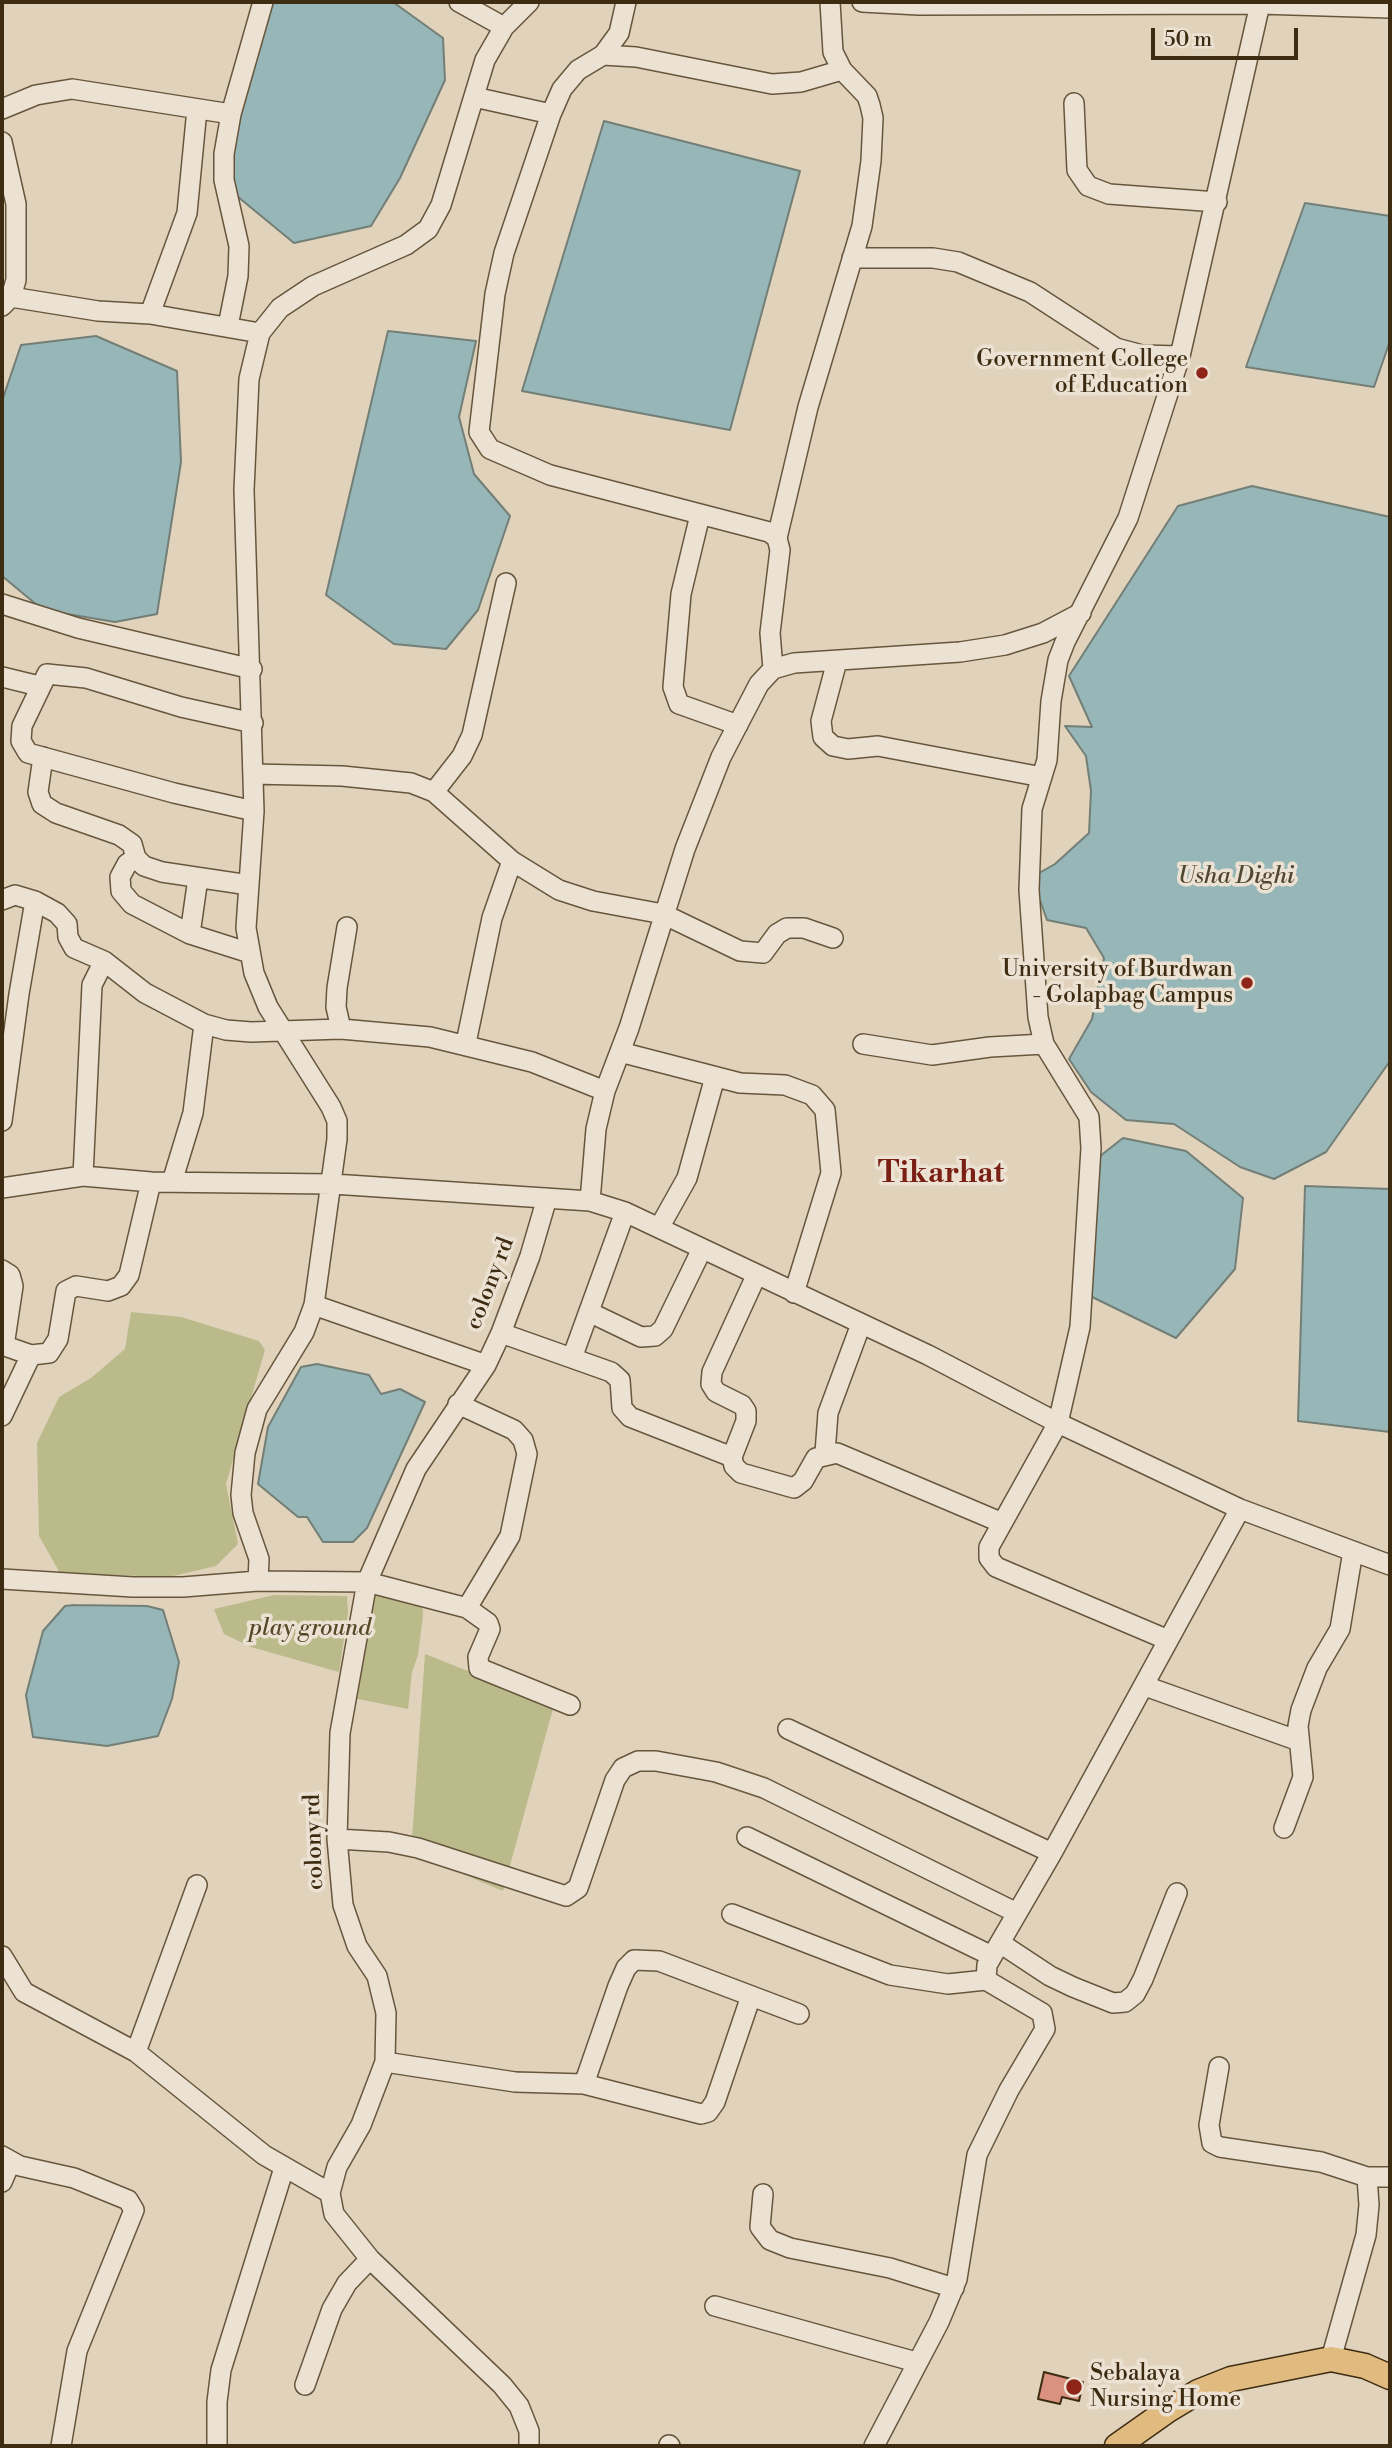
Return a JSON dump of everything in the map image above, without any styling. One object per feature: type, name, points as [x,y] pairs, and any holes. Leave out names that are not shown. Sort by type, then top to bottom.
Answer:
[{"type":"main road","points":[[1117,2446],[1198,2392],[1254,2374],[1331,2359],[1365,2366],[1390,2377]]},
{"type":"street","points":[[228,326],[238,276],[239,246],[224,180],[224,154],[231,114],[263,2]]},
{"type":"street","points":[[459,2],[504,27]]},
{"type":"street","points":[[258,1581],[259,1559],[243,1513],[241,1495],[245,1453],[257,1409],[304,1332],[314,1305],[333,1184],[337,1121],[268,1007],[254,973],[246,928],[254,811],[252,669],[244,490],[249,379],[260,332],[280,308],[313,286],[406,245],[428,229],[441,205],[485,60],[504,27],[529,2]]},
{"type":"street","points":[[626,2],[619,33],[603,55],[578,70],[562,89],[504,253],[495,294],[478,419],[483,443],[500,456],[550,475],[769,532],[777,538]]},
{"type":"street","points":[[773,669],[770,633],[780,550],[777,538],[808,407],[862,226],[871,161],[873,118],[866,96],[842,70],[833,52],[830,2]]},
{"type":"street","points":[[862,2],[1260,4],[1390,8]]},
{"type":"street","points":[[1168,1640],[996,1567],[989,1558],[989,1547],[1000,1522],[1045,1450],[1058,1423],[1080,1327],[1091,1148],[1088,1117],[1044,1044],[1038,1017],[1029,890],[1032,809],[1047,760],[1051,701],[1058,660],[1128,518],[1180,356],[1260,4]]},
{"type":"street","points":[[603,55],[636,57],[772,83],[801,82],[842,70]]},
{"type":"street","points":[[2,109],[36,95],[72,89],[231,114]]},
{"type":"street","points":[[474,96],[551,114]]},
{"type":"street","points":[[1074,103],[1077,170],[1088,186],[1109,194],[1217,202]]},
{"type":"street","points":[[150,314],[187,213],[197,110]]},
{"type":"street","points":[[2,142],[16,204],[9,251],[16,280],[6,302],[150,314],[260,332]]},
{"type":"street","points":[[852,258],[933,258],[958,262],[1030,292],[1116,348],[1142,355],[1180,356]]},
{"type":"street","points":[[700,515],[681,594],[673,687],[679,704],[738,725]]},
{"type":"street","points":[[434,792],[462,756],[472,735],[506,583]]},
{"type":"street","points":[[2,604],[78,628],[252,669]]},
{"type":"street","points":[[590,1200],[596,1129],[605,1091],[663,915],[721,757],[759,684],[773,669],[794,663],[960,652],[1005,645],[1043,633],[1081,613]]},
{"type":"street","points":[[837,661],[821,721],[823,737],[833,746],[849,749],[878,746],[1042,777]]},
{"type":"street","points":[[253,723],[181,707],[61,674],[47,674],[22,726],[21,741],[29,753],[174,793],[254,811]]},
{"type":"street","points":[[2,677],[39,686]]},
{"type":"street","points":[[43,757],[38,792],[42,804],[56,813],[119,835],[132,844],[136,858],[144,866],[162,872],[249,885]]},
{"type":"street","points":[[253,774],[342,776],[411,783],[434,792],[512,861],[559,890],[593,901],[663,915],[748,952],[763,953],[777,934],[787,928],[804,928],[833,939]]},
{"type":"street","points":[[136,858],[127,864],[120,877],[121,891],[132,904],[190,934],[250,953]]},
{"type":"street","points":[[466,1043],[492,918],[512,861]]},
{"type":"street","points":[[190,934],[198,878]]},
{"type":"street","points":[[2,900],[15,895],[35,901],[57,914],[67,924],[68,937],[74,948],[104,961],[145,993],[204,1024],[226,1030],[389,1031],[466,1043],[561,1072],[605,1091]]},
{"type":"street","points":[[2,1121],[35,901]]},
{"type":"street","points":[[341,1029],[336,1007],[337,988],[347,927]]},
{"type":"street","points":[[83,1175],[92,985],[104,961]]},
{"type":"street","points":[[172,1182],[192,1113],[204,1024]]},
{"type":"street","points":[[863,1044],[932,1055],[1044,1044]]},
{"type":"street","points":[[620,1052],[740,1083],[785,1085],[812,1095],[825,1110],[831,1173],[794,1293]]},
{"type":"street","points":[[659,1228],[687,1178],[715,1077]]},
{"type":"street","points":[[2,1188],[83,1175],[151,1182],[333,1184],[590,1200],[625,1212],[861,1324],[1058,1423],[1240,1509],[1390,1564]]},
{"type":"street","points":[[2,1270],[10,1275],[13,1286],[3,1345],[31,1355],[49,1353],[58,1339],[66,1291],[76,1286],[108,1291],[121,1286],[129,1275],[151,1182]]},
{"type":"street","name":"colony rd","points":[[330,2193],[338,2166],[361,2125],[385,2062],[386,2013],[377,1976],[357,1946],[343,1906],[337,1839],[340,1733],[367,1582],[416,1469],[486,1364],[501,1333],[530,1256],[547,1198]]},
{"type":"street","points":[[572,1358],[625,1212]]},
{"type":"street","points":[[589,1312],[640,1337],[655,1336],[663,1329],[702,1249]]},
{"type":"street","points":[[756,1276],[712,1372],[711,1384],[716,1392],[742,1405],[747,1411],[746,1421],[732,1457],[734,1466],[741,1473],[794,1488],[803,1481],[816,1458],[825,1453],[837,1453],[1000,1522]]},
{"type":"street","points":[[314,1305],[486,1364]]},
{"type":"street","points":[[825,1453],[828,1413],[861,1324]]},
{"type":"street","points":[[501,1333],[611,1372],[620,1380],[622,1408],[630,1417],[732,1457]]},
{"type":"street","points":[[2,1416],[31,1355]]},
{"type":"street","points":[[458,1404],[514,1430],[523,1440],[527,1454],[510,1536],[467,1608]]},
{"type":"street","points":[[986,1980],[985,1972],[996,1949],[1145,1686],[1240,1509]]},
{"type":"street","points":[[1284,1828],[1303,1777],[1298,1726],[1310,1685],[1340,1629],[1353,1551]]},
{"type":"street","points":[[2,1579],[132,1587],[183,1587],[258,1581],[367,1582],[467,1608],[488,1623],[490,1629],[478,1657],[479,1668],[570,1706]]},
{"type":"street","points":[[1145,1686],[1299,1741]]},
{"type":"street","points":[[788,1728],[1052,1853]]},
{"type":"street","points":[[337,1839],[388,1842],[418,1848],[566,1896],[578,1888],[615,1780],[623,1768],[638,1761],[656,1761],[716,1772],[764,1788],[1017,1913]]},
{"type":"street","points":[[747,1837],[1112,2003],[1125,2002],[1135,1994],[1177,1893]]},
{"type":"street","points":[[136,2052],[197,1885]]},
{"type":"street","points":[[732,1914],[890,1975],[948,1984],[969,1984],[986,1980],[1042,2013],[1046,2020],[1045,2029],[1009,2090],[977,2155],[954,2288],[874,2446]]},
{"type":"street","points":[[2,1955],[24,1992],[136,2052],[284,2168],[330,2193],[334,2214],[370,2259],[502,2385],[519,2406],[529,2439]]},
{"type":"street","points":[[584,2084],[618,1986],[626,1968],[634,1960],[659,1961],[799,2014]]},
{"type":"street","points":[[385,2062],[515,2082],[584,2084],[690,2113],[708,2112],[715,2102],[751,1996]]},
{"type":"street","points":[[1219,2067],[1209,2125],[1212,2143],[1220,2147],[1321,2162],[1367,2177],[1390,2177]]},
{"type":"street","points":[[2,2182],[6,2159],[74,2178],[128,2200],[134,2210],[77,2351],[61,2446]]},
{"type":"street","points":[[217,2446],[217,2402],[221,2370],[284,2168]]},
{"type":"street","points":[[1331,2359],[1366,2235],[1369,2205],[1367,2177]]},
{"type":"street","points":[[763,2194],[760,2227],[770,2240],[790,2248],[890,2267],[954,2288]]},
{"type":"street","points":[[305,2385],[332,2309],[347,2283],[370,2259]]},
{"type":"street","points":[[715,2306],[916,2362]]},
{"type":"green space","points":[[131,1312],[181,1317],[259,1341],[265,1350],[226,1484],[238,1544],[216,1566],[169,1577],[60,1573],[39,1536],[37,1443],[59,1397],[91,1378],[125,1349]]},
{"type":"green space","points":[[369,1586],[422,1598],[423,1615],[418,1655],[412,1672],[408,1709],[353,1698]]},
{"type":"green space","name":"play ground","points":[[274,1595],[347,1596],[348,1613],[339,1672],[251,1647],[224,1634],[214,1609]]},
{"type":"green space","points":[[425,1654],[554,1705],[503,1891],[411,1852]]},
{"type":"water","points":[[270,2],[393,2],[443,38],[445,80],[400,178],[371,226],[294,243],[232,192],[228,142]]},
{"type":"water","points":[[604,121],[800,171],[730,430],[522,391]]},
{"type":"water","points":[[1305,203],[1390,216],[1390,341],[1374,387],[1246,367]]},
{"type":"water","points":[[388,331],[476,341],[459,417],[474,474],[510,516],[478,610],[446,649],[394,644],[326,595]]},
{"type":"water","points":[[96,336],[177,371],[181,462],[157,614],[115,622],[43,610],[2,576],[2,401],[21,345]]},
{"type":"water","name":"Usha Dighi","points":[[1252,486],[1390,517],[1390,1061],[1326,1152],[1274,1179],[1240,1167],[1174,1124],[1126,1120],[1091,1092],[1069,1059],[1092,1019],[1104,958],[1086,928],[1047,920],[1037,892],[1039,873],[1055,864],[1089,833],[1091,791],[1086,756],[1065,726],[1092,727],[1069,676],[1178,506]]},
{"type":"water","points":[[1123,1138],[1186,1151],[1243,1198],[1235,1269],[1176,1338],[1084,1293],[1095,1160]]},
{"type":"water","points":[[1305,1186],[1390,1189],[1390,1432],[1298,1421]]},
{"type":"water","points":[[317,1364],[369,1375],[381,1394],[400,1389],[425,1402],[367,1528],[353,1542],[323,1542],[307,1517],[298,1517],[258,1484],[268,1427],[301,1367]]},
{"type":"water","points":[[65,1606],[147,1606],[163,1610],[179,1662],[172,1699],[158,1736],[107,1746],[33,1737],[26,1695],[43,1631]]},
{"type":"building","points":[[1044,2372],[1083,2382],[1079,2401],[1062,2397],[1060,2404],[1038,2399]]},
{"type":"place","name":"Government College of Education","points":[[1202,373]]},
{"type":"place","name":"University of Burdwan - Golapbag Campus","points":[[1247,983]]},
{"type":"place","name":"Sebalaya Nursing Home","points":[[1074,2387]]},
{"type":"district","name":"Tikarhat","points":[[941,1175]]}]
